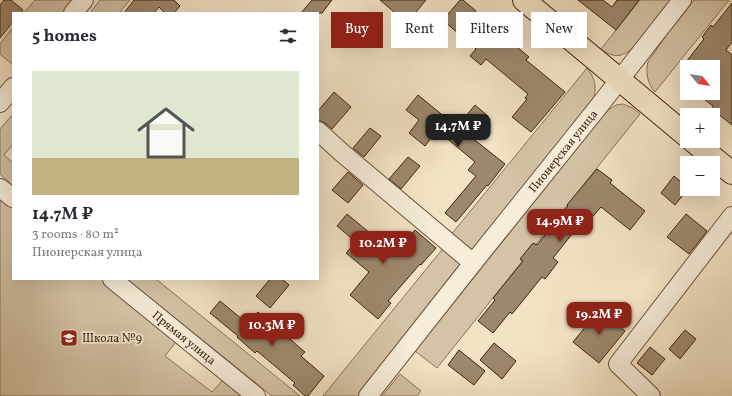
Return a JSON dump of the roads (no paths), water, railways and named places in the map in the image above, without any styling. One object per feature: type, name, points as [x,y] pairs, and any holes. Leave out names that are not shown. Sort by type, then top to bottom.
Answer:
[{"type":"main road","points":[[524,0],[680,130]]},
{"type":"main road","points":[[702,148],[732,173]]},
{"type":"street","points":[[74,12],[84,0]]},
{"type":"street","name":"Пионерская улица","points":[[368,396],[596,111],[682,0]]},
{"type":"street","points":[[0,103],[12,88]]},
{"type":"street","points":[[319,132],[358,167],[473,263]]},
{"type":"street","points":[[0,188],[12,197]]},
{"type":"street","points":[[651,396],[618,364],[732,216]]},
{"type":"street","name":"Прямая улица","points":[[113,280],[256,396]]},
{"type":"place","name":"Школа №9","points":[[69,338]]}]
